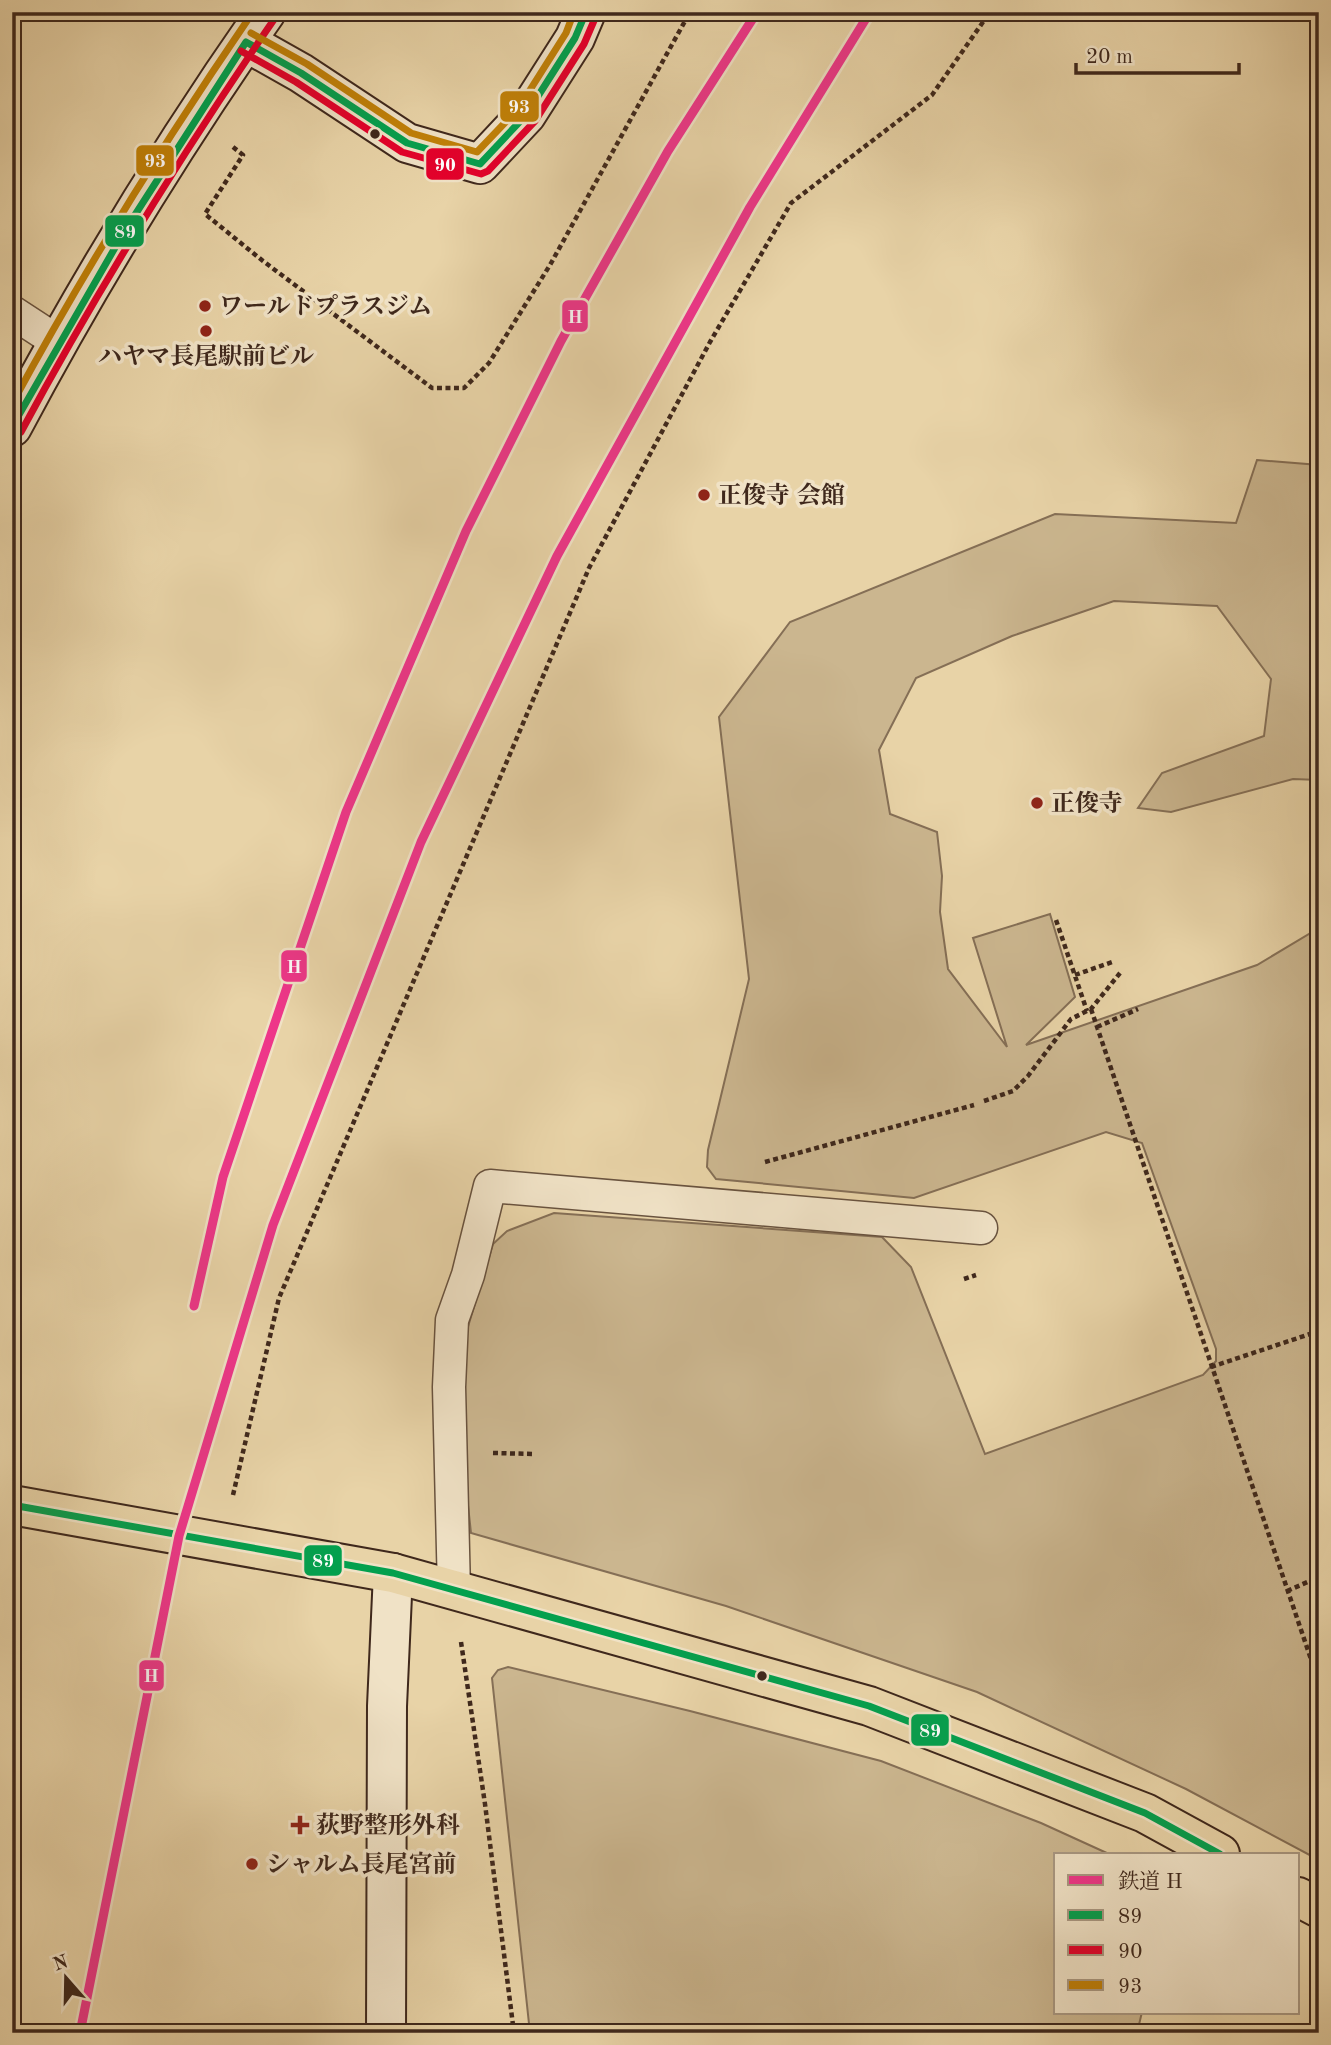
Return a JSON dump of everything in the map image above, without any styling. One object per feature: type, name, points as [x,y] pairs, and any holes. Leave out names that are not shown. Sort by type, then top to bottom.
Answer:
[{"type":"main road","points":[[12,1505],[393,1573],[869,1706],[1144,1813],[1218,1853]]},
{"type":"main road","points":[[1300,1898],[1319,1908]]},
{"type":"street","points":[[12,427],[58,342],[191,122],[256,27],[301,73],[407,143],[480,164],[526,115],[575,38],[586,12]]},
{"type":"street","points":[[386,2033],[387,1706],[393,1573]]},
{"type":"lane","points":[[12,312],[58,342]]},
{"type":"lane","points":[[454,1591],[449,1387],[452,1320],[468,1275],[490,1186],[981,1228]]},
{"type":"path","points":[[228,144],[243,155],[205,214],[432,388],[464,388],[489,363],[550,265],[690,12]]},
{"type":"path","points":[[222,1544],[279,1298],[589,568],[710,342],[791,203],[932,95],[990,12]]},
{"type":"path","points":[[1056,919],[1075,975],[1097,1027],[1319,1683]]},
{"type":"path","points":[[1075,975],[1115,961]]},
{"type":"path","points":[[984,1101],[1013,1091],[1028,1076],[1070,1019],[1089,1010],[1120,973]]},
{"type":"path","points":[[1097,1027],[1138,1009]]},
{"type":"path","points":[[752,1166],[974,1105]]},
{"type":"path","points":[[964,1279],[976,1275]]},
{"type":"path","points":[[1212,1367],[1319,1331]]},
{"type":"path","points":[[1287,1591],[1319,1577]]},
{"type":"path","points":[[454,1591],[514,2033]]},
{"type":"shaded area","points":[[1257,460],[1319,465],[1319,780],[1293,779],[1171,812],[1138,808],[1162,773],[1264,736],[1271,679],[1217,606],[1114,601],[1012,636],[916,678],[879,750],[890,814],[937,832],[942,876],[940,912],[948,969],[1007,1047],[973,938],[1050,914],[1075,997],[1026,1045],[1257,965],[1319,928],[1319,1860],[1186,1789],[977,1692],[726,1606],[471,1533],[457,1404],[467,1330],[493,1244],[507,1231],[554,1213],[882,1237],[911,1267],[985,1454],[1203,1375],[1216,1361],[1216,1349],[1142,1143],[1106,1132],[914,1198],[716,1179],[707,1167],[708,1150],[749,979],[719,717],[790,622],[1055,514],[1236,523]]},
{"type":"shaded area","points":[[508,1667],[881,1761],[1041,1823],[1107,1853],[1054,1853],[1054,2014],[1142,2014],[1137,2033],[530,2033],[492,1678],[498,1670]]},
{"type":"rail line","name":"H","points":[[194,1306],[223,1177],[346,812],[466,531],[561,341],[668,151],[757,12]]},
{"type":"rail line","name":"H","points":[[80,2033],[179,1536],[273,1225],[421,842],[557,556],[750,207],[870,12]]},
{"type":"transit line","name":"93","points":[[12,404],[127,205],[253,12]]},
{"type":"transit line","name":"93","points":[[251,33],[307,64],[411,133],[477,152],[518,109],[566,33],[574,12]]},
{"type":"transit line","name":"89","points":[[12,427],[124,232],[246,42],[301,73],[407,143],[480,164],[526,115],[575,38],[586,12]]},
{"type":"transit line","name":"90","points":[[241,51],[296,82],[402,152],[481,174],[488,171],[535,121],[584,44],[596,16]]},
{"type":"transit line","name":"90","points":[[21,432],[142,222],[275,18]]},
{"type":"transit line","name":"89","points":[[12,1505],[393,1573],[869,1706],[1145,1813],[1218,1853]]},
{"type":"place","name":"ワールドプラスジム","points":[[205,306]]},
{"type":"place","name":"ハヤマ長尾駅前ビル","points":[[206,331]]},
{"type":"place","name":"正俊寺 会館","points":[[704,495]]},
{"type":"place","name":"正俊寺","points":[[1037,803]]},
{"type":"place","name":"荻野整形外科","points":[[300,1825]]},
{"type":"place","name":"シャルム長尾宮前","points":[[252,1864]]}]
